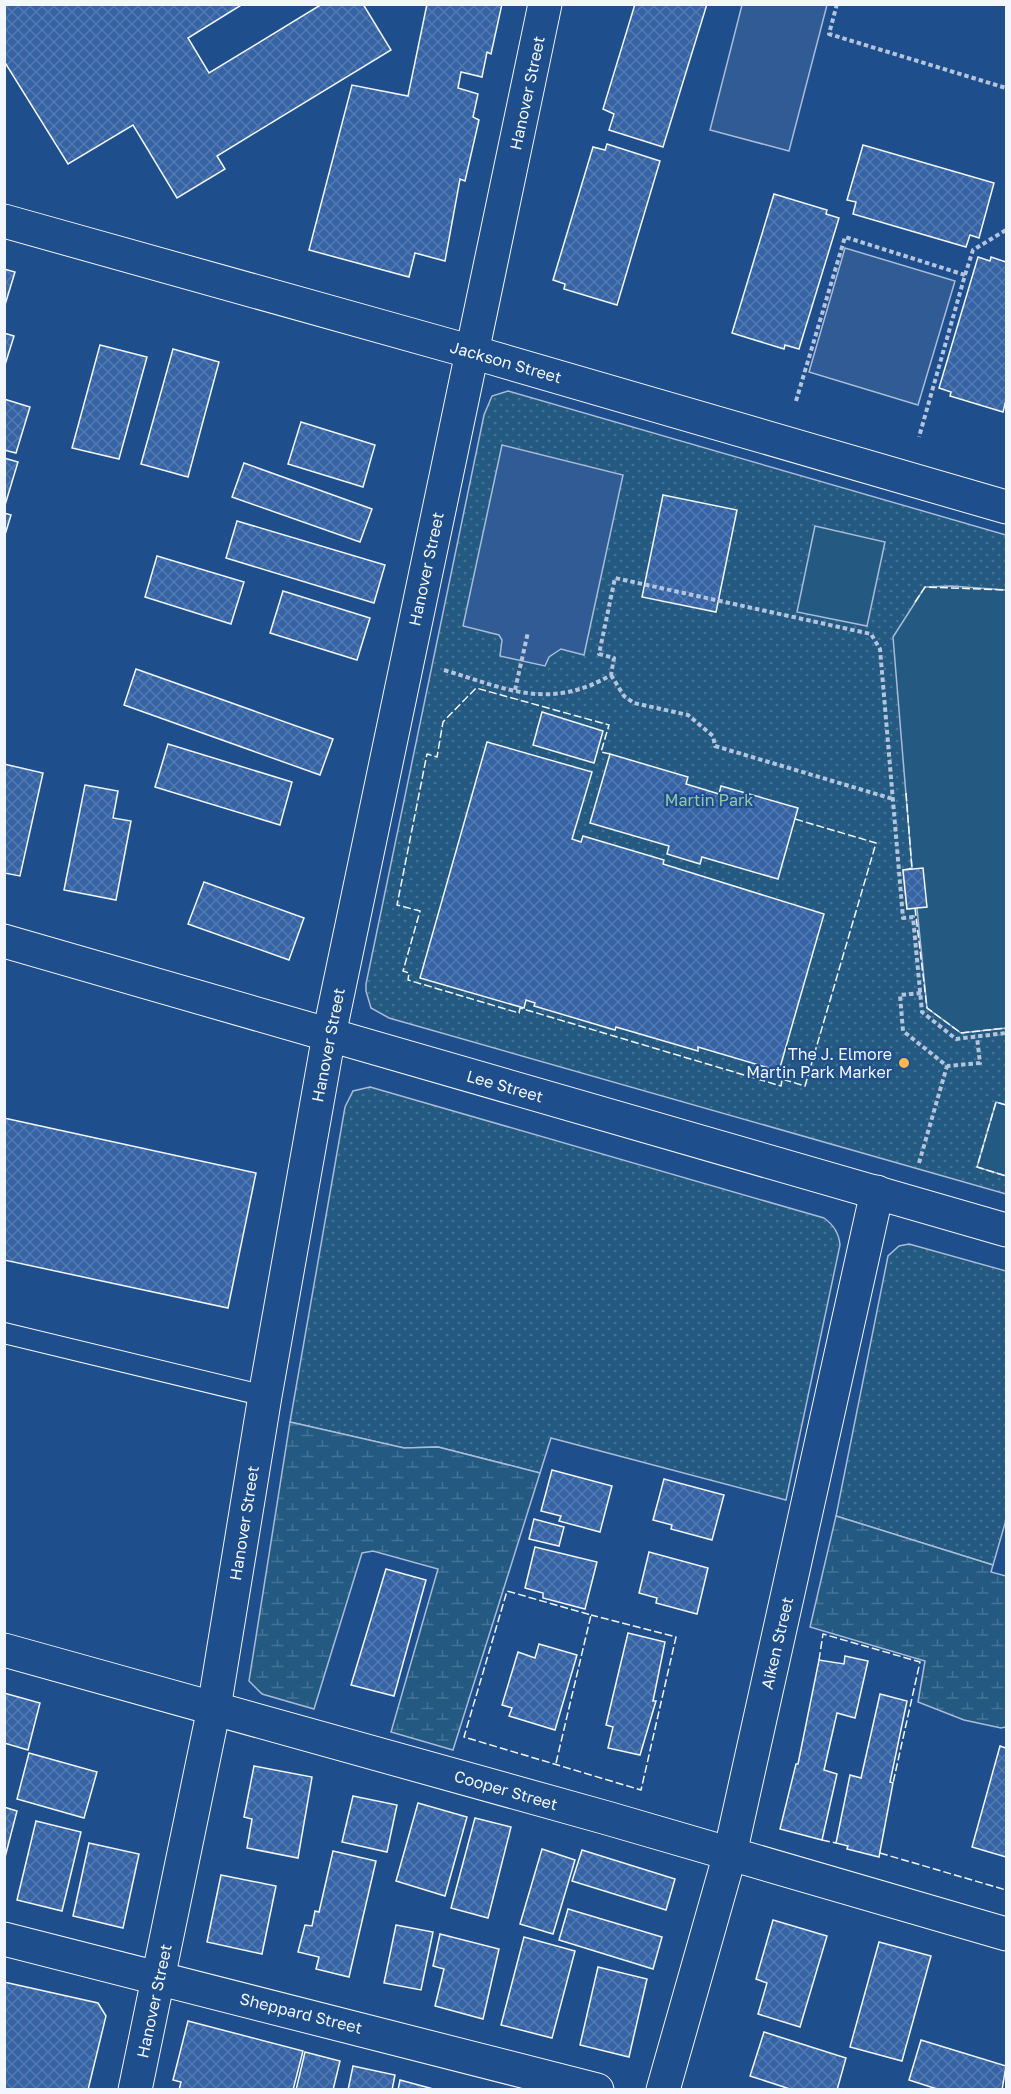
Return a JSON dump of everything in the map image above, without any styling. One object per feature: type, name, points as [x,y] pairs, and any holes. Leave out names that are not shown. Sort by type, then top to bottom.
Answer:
[{"type":"street","name":"Hanover Street","points":[[135,2090],[214,1708],[265,1396],[329,1035],[545,4]]},
{"type":"street","name":"Jackson Street","points":[[4,221],[472,352],[1006,507]]},
{"type":"street","name":"Lee Street","points":[[4,941],[1006,1230]]},
{"type":"street","name":"Aiken Street","points":[[663,2090],[730,1854],[877,1192]]},
{"type":"street","name":"Cooper Street","points":[[4,1650],[1006,1934]]},
{"type":"street","name":"Sheppard Street","points":[[4,1939],[597,2090]]},
{"type":"lane","points":[[4,1333],[265,1396]]},
{"type":"path","points":[[837,4],[829,34],[1006,88]]},
{"type":"path","points":[[919,437],[974,250],[1006,230]]},
{"type":"path","points":[[796,401],[845,237],[965,275]]},
{"type":"path","points":[[894,799],[715,746],[713,736],[688,715],[634,703],[624,696],[611,675],[614,658],[599,654],[615,578],[872,634],[880,649],[894,799],[903,918],[913,917],[922,1012],[956,1039],[1006,1034]]},
{"type":"path","points":[[515,690],[528,632]]},
{"type":"path","points":[[441,669],[515,690],[554,696],[581,691],[611,675]]},
{"type":"path","points":[[921,993],[900,995],[903,1031],[947,1066],[980,1063],[977,1036]]},
{"type":"path","points":[[919,1163],[947,1066]]},
{"type":"green space","name":"Martin Park","points":[[508,391],[1006,535],[1006,1194],[389,1018],[371,1008],[366,984],[484,415],[492,396]]},
{"type":"green space","points":[[815,526],[885,542],[867,626],[797,612]]},
{"type":"green space","points":[[951,586],[1006,590],[1006,1028],[961,1033],[927,1008],[917,908],[907,909],[903,870],[912,868],[893,637],[925,587]]},
{"type":"green space","points":[[370,1087],[824,1218],[831,1223],[840,1245],[786,1500],[551,1438],[540,1473],[438,1447],[404,1448],[290,1422],[345,1107],[353,1091]]},
{"type":"green space","points":[[996,1102],[1006,1105],[1006,1176],[977,1167]]},
{"type":"green space","points":[[909,1244],[1006,1271],[1006,1520],[993,1565],[836,1516],[888,1256],[899,1246]]},
{"type":"green space","points":[[290,1422],[404,1448],[438,1447],[540,1473],[453,1750],[391,1732],[438,1569],[373,1551],[362,1553],[314,1709],[262,1694],[249,1681]]},
{"type":"green space","points":[[836,1516],[993,1565],[991,1572],[1006,1576],[1006,1727],[1001,1728],[964,1720],[918,1702],[925,1661],[810,1627]]},
{"type":"shaded area","points":[[742,5],[827,5],[789,151],[710,130]]},
{"type":"shaded area","points":[[845,248],[955,281],[918,405],[809,372]]},
{"type":"shaded area","points":[[502,445],[623,475],[584,655],[561,649],[549,657],[545,666],[500,656],[502,640],[499,635],[463,626]]},
{"type":"building","points":[[4,4],[243,4],[188,38],[209,73],[322,4],[363,4],[391,50],[217,156],[225,169],[177,198],[133,125],[68,164],[4,61]]},
{"type":"building","points":[[427,4],[502,4],[491,54],[487,52],[482,77],[461,72],[458,88],[478,94],[473,117],[479,120],[465,181],[460,179],[445,261],[415,253],[409,277],[309,250],[352,85],[408,96]]},
{"type":"building","points":[[635,4],[707,4],[663,147],[609,130],[614,114],[603,109]]},
{"type":"building","points":[[607,144],[660,161],[617,305],[564,289],[565,284],[553,280],[593,147],[605,150]]},
{"type":"building","points":[[863,145],[994,183],[979,238],[970,235],[966,247],[853,214],[856,202],[847,200]]},
{"type":"building","points":[[774,194],[827,210],[826,214],[839,218],[799,349],[785,345],[784,349],[732,333]]},
{"type":"building","points":[[978,257],[990,261],[991,257],[1006,262],[1006,400],[1003,412],[950,396],[951,392],[939,388]]},
{"type":"building","points":[[4,269],[15,272],[4,308]]},
{"type":"building","points":[[4,333],[14,336],[4,368]]},
{"type":"building","points":[[100,345],[147,357],[119,459],[72,448]]},
{"type":"building","points":[[173,349],[219,362],[188,477],[141,464]]},
{"type":"building","points":[[4,399],[30,407],[16,453],[4,450]]},
{"type":"building","points":[[301,422],[375,445],[363,487],[288,464]]},
{"type":"building","points":[[4,458],[18,462],[5,505],[4,504]]},
{"type":"building","points":[[244,463],[372,509],[360,542],[232,497]]},
{"type":"building","points":[[663,495],[737,510],[716,612],[642,597]]},
{"type":"building","points":[[4,513],[11,515],[4,538]]},
{"type":"building","points":[[237,521],[385,565],[374,603],[226,558]]},
{"type":"building","points":[[157,556],[244,582],[231,624],[145,597]]},
{"type":"building","points":[[283,591],[370,618],[357,660],[270,633]]},
{"type":"building","points":[[136,669],[333,739],[320,775],[124,705]]},
{"type":"building","points":[[542,712],[603,731],[594,763],[533,745]]},
{"type":"building","points":[[487,742],[592,772],[572,839],[581,842],[583,836],[664,860],[663,864],[824,914],[779,1071],[698,1047],[698,1051],[616,1027],[615,1030],[534,1006],[535,1003],[526,1000],[524,1008],[420,978]]},
{"type":"building","points":[[168,744],[292,782],[280,825],[155,787]]},
{"type":"building","points":[[610,754],[688,777],[686,784],[719,794],[721,786],[798,808],[778,879],[702,857],[700,864],[667,854],[669,846],[590,823]]},
{"type":"building","points":[[4,764],[43,773],[20,876],[4,873]]},
{"type":"building","points":[[85,785],[118,791],[113,818],[131,821],[116,900],[64,890]]},
{"type":"building","points":[[923,868],[927,907],[907,909],[903,870]]},
{"type":"building","points":[[204,882],[304,918],[289,960],[188,924]]},
{"type":"building","points":[[4,1118],[256,1173],[228,1308],[4,1260]]},
{"type":"building","points":[[552,1470],[612,1486],[600,1532],[559,1521],[561,1516],[541,1511]]},
{"type":"building","points":[[664,1479],[724,1495],[712,1540],[671,1529],[672,1525],[653,1520]]},
{"type":"building","points":[[534,1519],[564,1527],[559,1546],[529,1539]]},
{"type":"building","points":[[535,1547],[597,1562],[585,1609],[543,1598],[543,1593],[525,1588]]},
{"type":"building","points":[[649,1552],[708,1568],[697,1614],[656,1603],[657,1598],[639,1593]]},
{"type":"building","points":[[386,1569],[426,1580],[394,1696],[351,1685]]},
{"type":"building","points":[[628,1633],[665,1642],[653,1701],[656,1701],[640,1755],[608,1748],[613,1727],[606,1725]]},
{"type":"building","points":[[539,1644],[577,1655],[555,1730],[509,1716],[512,1708],[502,1705],[518,1652],[535,1658]]},
{"type":"building","points":[[845,1656],[868,1661],[855,1718],[837,1713],[824,1770],[837,1774],[822,1840],[780,1829],[796,1764],[798,1764],[819,1660],[844,1664]]},
{"type":"building","points":[[4,1693],[40,1703],[28,1750],[4,1743]]},
{"type":"building","points":[[880,1694],[907,1701],[890,1782],[893,1783],[879,1857],[847,1849],[848,1846],[836,1843],[850,1775],[861,1778]]},
{"type":"building","points":[[1000,1746],[1006,1748],[1006,1857],[972,1847]]},
{"type":"building","points":[[29,1753],[97,1772],[84,1818],[17,1799]]},
{"type":"building","points":[[254,1766],[312,1777],[298,1858],[247,1848],[252,1819],[244,1817]]},
{"type":"building","points":[[353,1796],[397,1805],[387,1852],[342,1842]]},
{"type":"building","points":[[418,1803],[467,1817],[445,1896],[396,1881]]},
{"type":"building","points":[[4,1807],[17,1811],[4,1861]]},
{"type":"building","points":[[475,1818],[511,1827],[488,1918],[451,1908]]},
{"type":"building","points":[[36,1821],[81,1832],[62,1911],[17,1900]]},
{"type":"building","points":[[89,1843],[139,1854],[123,1928],[73,1916]]},
{"type":"building","points":[[542,1849],[575,1860],[553,1934],[520,1924]]},
{"type":"building","points":[[582,1850],[675,1879],[666,1910],[572,1881]]},
{"type":"building","points":[[333,1851],[376,1861],[349,1977],[316,1969],[319,1957],[298,1952],[305,1925],[312,1926],[315,1911],[319,1912]]},
{"type":"building","points":[[221,1875],[276,1886],[262,1954],[207,1942]]},
{"type":"building","points":[[568,1909],[662,1937],[653,1969],[559,1940]]},
{"type":"building","points":[[773,1920],[827,1936],[800,2027],[758,2014],[767,1983],[756,1979]]},
{"type":"building","points":[[396,1925],[433,1932],[421,1990],[384,1983]]},
{"type":"building","points":[[440,1934],[499,1949],[483,2019],[435,2006],[444,1969],[433,1966]]},
{"type":"building","points":[[524,1937],[575,1951],[552,2038],[501,2025]]},
{"type":"building","points":[[879,1942],[931,1956],[902,2061],[850,2047]]},
{"type":"building","points":[[598,1967],[647,1979],[629,2057],[580,2045]]},
{"type":"building","points":[[4,1982],[98,2003],[106,2016],[88,2090],[4,2090]]},
{"type":"building","points":[[188,2021],[303,2051],[293,2090],[179,2090],[181,2082],[173,2080]]},
{"type":"building","points":[[764,2032],[846,2058],[837,2090],[793,2090],[750,2076]]},
{"type":"building","points":[[921,2040],[1006,2066],[1002,2090],[940,2090],[909,2080]]},
{"type":"building","points":[[305,2052],[340,2061],[333,2090],[296,2090]]},
{"type":"building","points":[[353,2066],[395,2075],[392,2090],[348,2090]]},
{"type":"building","points":[[400,2080],[437,2090],[398,2090]]},
{"type":"fence","points":[[915,602],[925,587],[1006,590]]},
{"type":"fence","points":[[610,754],[601,752],[609,725],[476,688],[443,722],[437,757],[427,754],[397,905],[420,911],[403,971],[409,973],[408,980],[519,1013],[520,1008],[781,1086],[782,1079],[805,1086],[876,843],[795,819]]},
{"type":"fence","points":[[906,793],[912,869],[909,869]]},
{"type":"fence","points":[[915,908],[927,1008],[961,1033],[1006,1028]]},
{"type":"fence","points":[[1006,1105],[996,1102],[977,1167],[1006,1176]]},
{"type":"fence","points":[[556,1763],[591,1615],[507,1591],[464,1737],[641,1790],[676,1637],[591,1615]]},
{"type":"fence","points":[[819,1660],[823,1634],[920,1662],[893,1783]]},
{"type":"fence","points":[[822,1840],[836,1843]]},
{"type":"fence","points":[[880,1853],[1006,1890]]},
{"type":"place","name":"The J. Elmore Martin Park Marker","points":[[904,1063]]}]
